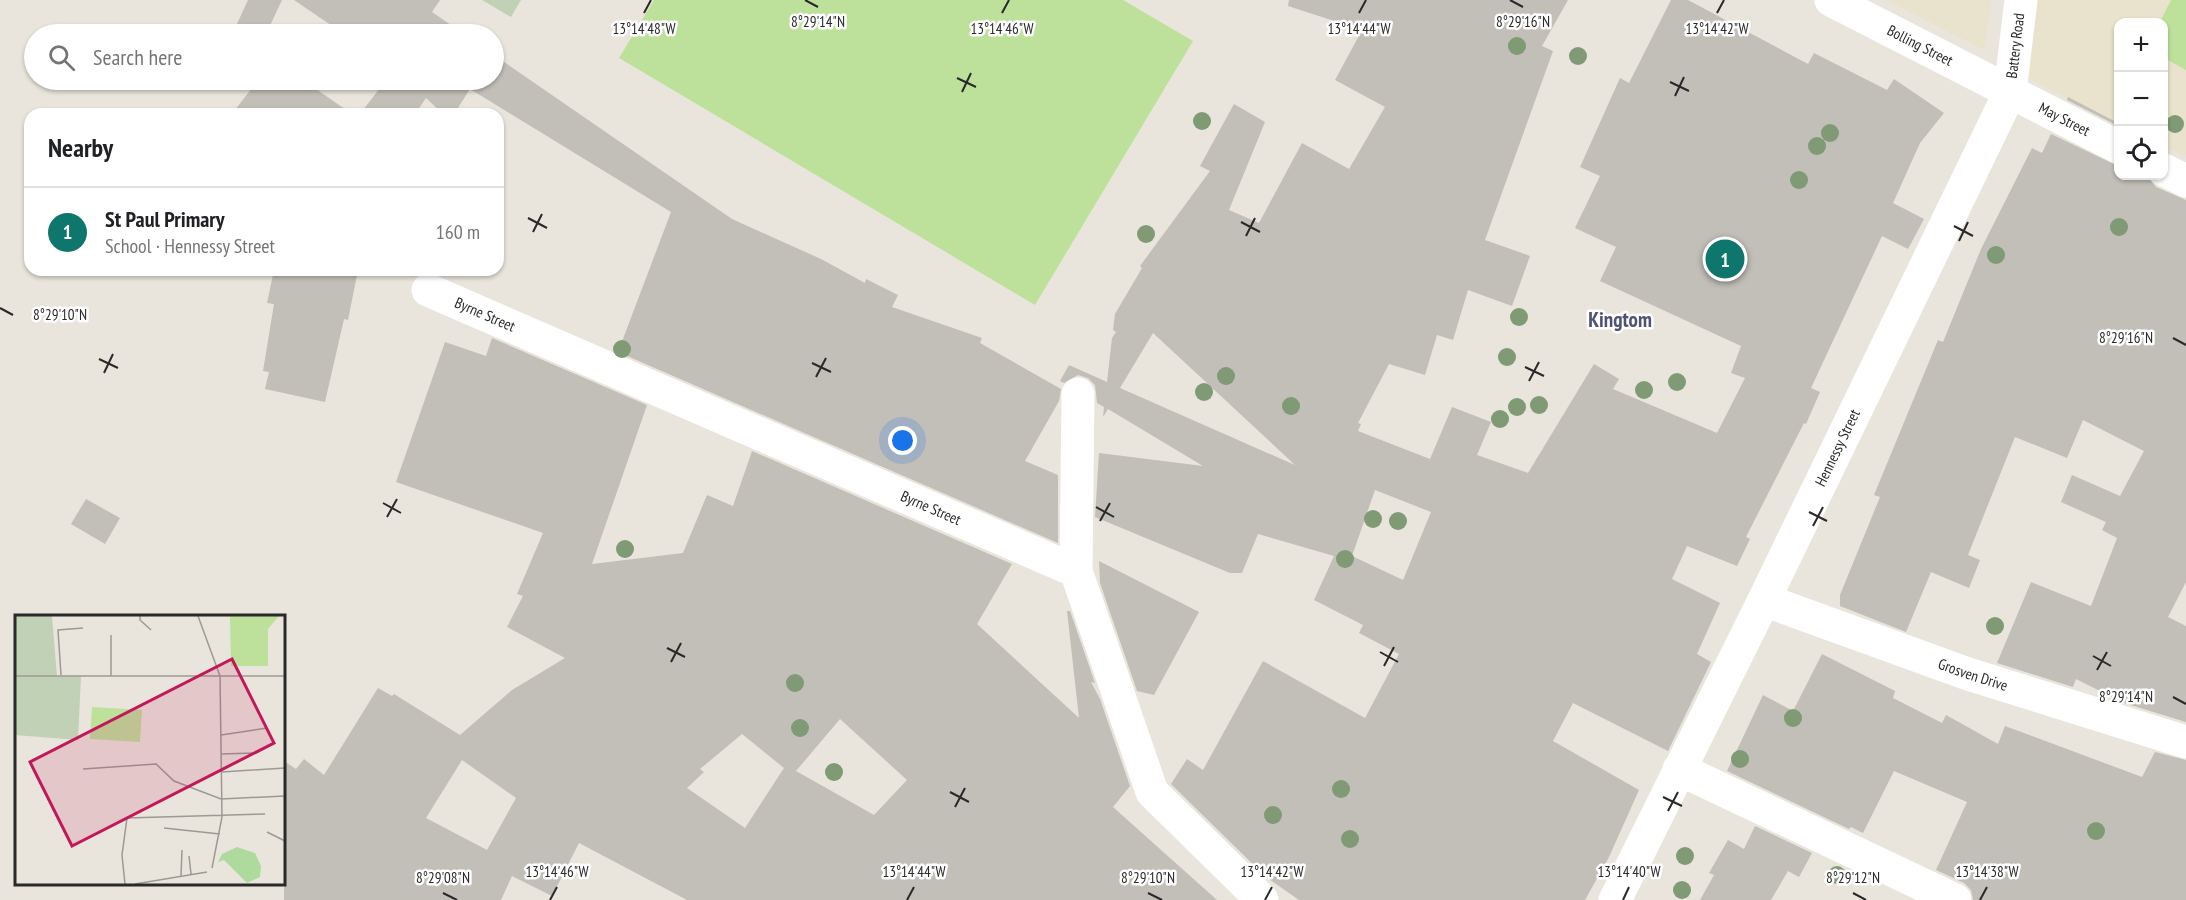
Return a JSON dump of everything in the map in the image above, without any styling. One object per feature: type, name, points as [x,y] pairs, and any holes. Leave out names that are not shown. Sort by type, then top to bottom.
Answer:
[{"type":"street","name":"Bolling Street","points":[[1831,0],[2010,92]]},
{"type":"street","name":"Battery Road","points":[[2010,92],[2021,0]]},
{"type":"street","name":"May Street","points":[[2010,92],[2114,145]]},
{"type":"street","name":"Hennessy Street","points":[[1615,900],[1764,600],[2010,92]]},
{"type":"street","points":[[2168,172],[2186,181]]},
{"type":"street","name":"Byrne Street","points":[[428,290],[1076,571]]},
{"type":"street","points":[[1078,394],[1076,571],[1152,792],[1262,900]]},
{"type":"street","name":"Grosven Drive","points":[[1764,600],[1968,674],[2186,742]]},
{"type":"street","points":[[1679,769],[1954,900]]},
{"type":"shaded area","points":[[1886,0],[1992,0],[1984,50]]},
{"type":"shaded area","points":[[2029,0],[2186,0],[2186,157],[2168,148],[2168,18],[2114,18],[2114,122],[2018,73]]},
{"type":"green space","points":[[482,0],[521,0],[511,17]]},
{"type":"green space","points":[[654,0],[1123,0],[1193,41],[1035,305],[619,58]]},
{"type":"green space","points":[[2171,0],[2186,0],[2186,70],[2168,60],[2168,18],[2162,18]]},
{"type":"building","points":[[248,0],[282,0],[271,24],[237,24]]},
{"type":"building","points":[[294,0],[440,0],[432,12],[449,24],[329,24]]},
{"type":"building","points":[[1289,0],[1568,0],[1542,46],[1553,51],[1485,240],[1530,256],[1512,306],[1468,290],[1453,340],[1437,335],[1425,375],[1389,364],[1358,423],[1361,424],[1358,431],[1430,459],[1452,407],[1491,422],[1477,455],[1528,473],[1594,364],[1619,379],[1613,389],[1717,433],[1745,378],[1731,373],[1741,346],[1600,281],[1616,247],[1575,228],[1600,176],[1580,167],[1620,78],[1629,83],[1671,0],[1688,0],[1808,64],[1814,53],[1887,90],[1894,79],[1944,113],[1920,143],[1893,203],[1924,219],[1908,249],[1882,236],[1811,388],[1820,392],[1806,424],[1804,423],[1746,537],[1750,539],[1737,566],[1687,546],[1672,579],[1720,603],[1697,654],[1711,662],[1668,751],[1573,703],[1553,741],[1639,790],[1609,857],[1585,900],[1299,900],[1266,877],[1171,784],[1187,759],[1203,770],[1263,661],[1365,718],[1399,654],[1359,633],[1363,625],[1314,600],[1334,556],[1258,534],[1242,573],[1230,573],[1095,517],[1099,453],[1203,466],[1108,409],[1103,417],[1104,407],[1097,403],[1095,385],[1088,378],[1078,375],[1064,383],[1060,381],[1069,365],[1107,382],[1112,338],[1116,332],[1113,330],[1115,314],[1142,268],[1140,266],[1210,171],[1200,166],[1234,104],[1265,122],[1229,210],[1259,223],[1302,143],[1349,169],[1385,107],[1335,80],[1362,30],[1288,6]],"holes":[[[1153,333],[1295,465],[1120,388]],[[1375,490],[1431,512],[1403,580],[1352,556]]]},
{"type":"building","points":[[504,62],[732,219],[821,259],[865,283],[866,279],[898,295],[892,307],[982,338],[980,343],[1061,389],[1059,401],[1025,461],[1058,475],[1058,543],[618,352],[671,212],[472,90],[504,90]]},
{"type":"building","points":[[250,90],[317,90],[343,108],[237,108]]},
{"type":"building","points":[[378,90],[469,90],[458,108],[437,108],[426,98],[419,108],[365,108]]},
{"type":"building","points":[[2068,97],[2114,121],[2114,124],[2067,100]]},
{"type":"building","points":[[2051,134],[2114,164],[2114,180],[2150,180],[2156,187],[2186,200],[2186,582],[2168,617],[2186,626],[2186,722],[2124,703],[2076,679],[2073,687],[1997,663],[2031,582],[2091,606],[2117,538],[2102,530],[2106,522],[2061,502],[2072,475],[2120,496],[2144,451],[2083,420],[2067,458],[2015,437],[1968,555],[1980,560],[1969,588],[1931,572],[1906,632],[1840,606],[1840,595],[1880,497],[1874,495],[1938,340],[1943,342],[1981,249],[2032,148],[2042,153]]},
{"type":"building","points":[[273,276],[357,276],[348,320],[344,319],[325,402],[265,389],[269,372],[263,371],[274,304],[267,303]]},
{"type":"building","points":[[492,338],[647,405],[592,564],[683,553],[707,495],[733,506],[752,451],[1012,564],[977,624],[1079,718],[1067,611],[1070,611],[1095,683],[1091,682],[1100,699],[1130,786],[1113,807],[1217,900],[687,900],[579,843],[552,896],[512,876],[501,900],[284,900],[285,762],[296,769],[304,759],[324,775],[378,688],[392,696],[394,694],[460,735],[512,690],[565,658],[507,627],[523,596],[517,594],[543,533],[396,482],[445,342],[486,356]],"holes":[[[840,719],[907,780],[874,815],[796,771]],[[742,734],[784,768],[745,828],[687,788],[704,772],[700,769]],[[462,760],[516,798],[487,850],[426,818]]]},
{"type":"building","points":[[86,499],[120,518],[105,544],[71,524]]},
{"type":"building","points":[[1099,561],[1199,612],[1154,695],[1137,691],[1100,583]]},
{"type":"building","points":[[1822,654],[1895,691],[1893,698],[1942,723],[1946,715],[1998,744],[2005,726],[2142,777],[2155,752],[2186,760],[2186,900],[1973,900],[1971,890],[1964,883],[1936,870],[1967,802],[1894,771],[1863,833],[1851,827],[1849,829],[1727,771],[1763,695],[1793,711]]},
{"type":"building","points":[[1755,826],[1812,853],[1799,877],[1788,871],[1771,900],[1700,900],[1714,875],[1709,873],[1728,840],[1744,849]]},
{"type":"place","name":"St Paul Primary","points":[[1725,259]]},
{"type":"district","name":"Kingtom","points":[[1620,320]]}]
